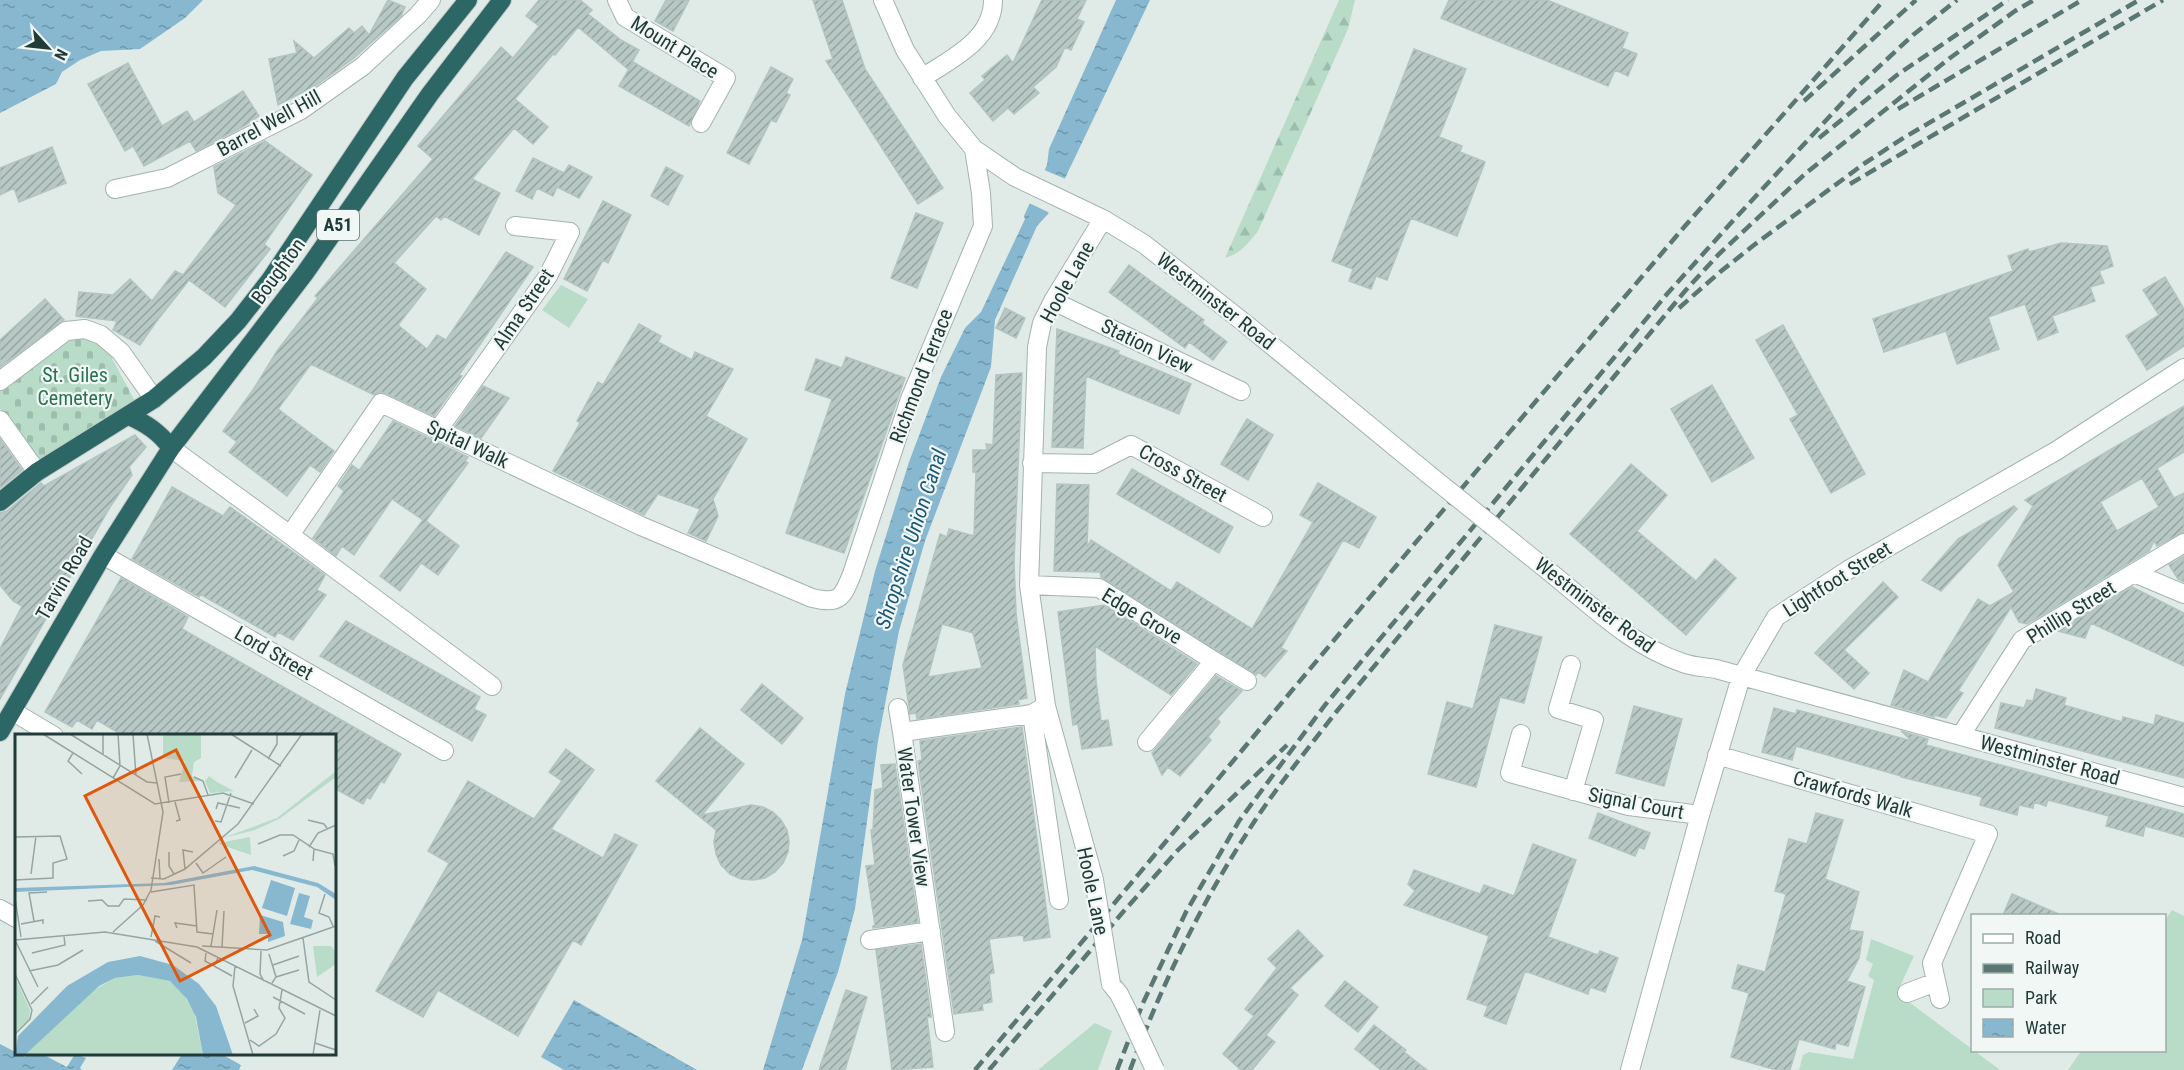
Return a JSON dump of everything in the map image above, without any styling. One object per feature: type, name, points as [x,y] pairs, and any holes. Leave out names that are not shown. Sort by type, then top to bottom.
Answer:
[{"type":"highway","name":"Boughton","points":[[129,416],[154,399],[204,357],[238,321],[276,270],[405,78],[468,0]]},
{"type":"highway","name":"Boughton","points":[[171,448],[304,273],[430,94],[502,0]]},
{"type":"highway","points":[[129,416],[148,424],[162,436],[171,448]]},
{"type":"highway","name":"A51","points":[[0,502],[37,472],[129,416]]},
{"type":"highway","name":"Tarvin Road","points":[[0,732],[103,555],[171,448]]},
{"type":"street","name":"Barrel Well Hill","points":[[115,189],[167,178],[301,110],[363,66],[431,0]]},
{"type":"street","name":"Mount Place","points":[[617,0],[625,17],[726,78],[701,123]]},
{"type":"street","name":"Hoole Lane","points":[[883,0],[905,50],[922,78],[946,116],[974,149],[1021,180],[1103,219],[1053,301],[1042,323],[1037,347],[1029,585],[1039,710],[1059,900]]},
{"type":"street","points":[[922,78],[975,41],[989,19],[993,0]]},
{"type":"street","name":"Richmond Terrace","points":[[838,599],[843,595],[852,574],[910,399],[983,226],[981,193],[974,149]]},
{"type":"street","name":"Westminster Road","points":[[1103,219],[1144,244],[1221,304],[1584,600],[1637,642],[1665,657],[2184,796]]},
{"type":"street","name":"Alma Street","points":[[438,430],[548,276],[570,232],[514,226]]},
{"type":"street","name":"Station View","points":[[1053,301],[1241,391]]},
{"type":"street","points":[[0,381],[66,331],[85,329],[101,335],[121,352],[154,399]]},
{"type":"street","name":"Lightfoot Street","points":[[1630,1070],[1717,754],[1741,677],[1776,617],[1857,564],[2056,451],[2184,369]]},
{"type":"street","name":"Spital Walk","points":[[290,535],[381,403],[641,526],[812,598],[828,601],[838,599]]},
{"type":"street","points":[[0,420],[37,472]]},
{"type":"street","name":"Cross Street","points":[[1032,463],[1094,464],[1131,445],[1263,517]]},
{"type":"street","points":[[171,448],[492,686]]},
{"type":"street","name":"Phillip Street","points":[[1961,735],[2022,640],[2184,543]]},
{"type":"street","name":"Lord Street","points":[[103,555],[444,751]]},
{"type":"street","points":[[2134,573],[2184,594]]},
{"type":"street","name":"Edge Grove","points":[[1029,585],[1099,588],[1247,681]]},
{"type":"street","points":[[1147,742],[1214,661]]},
{"type":"street","name":"Signal Court","points":[[1571,665],[1558,709],[1594,720],[1573,791]]},
{"type":"street","points":[[898,708],[902,732]]},
{"type":"street","name":"Hoole Lane","points":[[1039,710],[1094,880],[1112,984],[1155,1070]]},
{"type":"street","name":"Water Tower View","points":[[945,1032],[902,732],[1039,710]]},
{"type":"street","points":[[12,711],[52,734]]},
{"type":"street","name":"Signal Court","points":[[1521,734],[1510,773],[1629,806],[1700,815]]},
{"type":"street","name":"Crawfords Walk","points":[[1717,754],[1988,834],[1932,963],[1938,991],[1907,993]]},
{"type":"street","points":[[0,909],[15,917]]},
{"type":"street","points":[[870,940],[931,931]]},
{"type":"green space","points":[[1339,0],[1355,0],[1348,29],[1258,231],[1244,248],[1225,258]]},
{"type":"green space","points":[[561,285],[588,299],[569,328],[542,310]]},
{"type":"green space","name":"St. Giles Cemetery","points":[[84,336],[107,349],[136,403],[38,460],[0,408],[0,389],[61,341]]},
{"type":"green space","points":[[2172,910],[2184,916],[2184,1070],[2068,1070],[2080,1052],[2166,1052],[2166,919]]},
{"type":"green space","points":[[1871,939],[1914,956],[1897,993],[1971,1048],[1971,1052],[1976,1052],[2000,1070],[1799,1070],[1803,1055],[1809,1052],[1853,1059],[1874,980],[1868,976],[1873,964],[1866,960]]},
{"type":"green space","points":[[1095,1023],[1112,1031],[1098,1070],[1038,1070]]},
{"type":"water","points":[[0,0],[203,0],[185,18],[140,49],[101,51],[80,60],[62,72],[56,84],[0,113]]},
{"type":"water","name":"Shropshire Union Canal","points":[[1116,0],[1150,0],[1048,214],[1037,226],[995,320],[991,367],[925,541],[899,631],[878,741],[855,909],[838,972],[802,1070],[763,1070],[802,940],[845,694],[875,571],[909,462],[941,377],[965,328],[981,312],[1025,219],[1024,216],[1047,165],[1049,149]]},
{"type":"water","points":[[574,1000],[697,1070],[564,1070],[541,1057]]},
{"type":"water","points":[[0,1044],[15,1052],[15,1055],[25,1057],[26,1055],[44,1055],[67,1067],[74,1055],[86,1058],[80,1068],[82,1070],[0,1070]]},
{"type":"water","points":[[181,1055],[223,1055],[241,1065],[239,1070],[172,1070]]},
{"type":"pier","points":[[1042,169],[1068,180],[1052,214],[1027,202]]},
{"type":"building","points":[[388,0],[405,7],[401,16],[354,58],[315,86],[278,105],[269,59],[297,53],[294,41],[314,58],[349,28],[354,33],[362,26],[369,35]]},
{"type":"building","points":[[539,0],[580,0],[592,10],[588,14],[621,40],[639,50],[628,69],[578,27],[555,55],[553,54],[515,99],[548,127],[533,144],[514,128],[472,179],[500,193],[479,235],[444,216],[441,220],[436,216],[394,263],[426,289],[398,325],[427,349],[437,335],[446,340],[506,252],[533,267],[459,375],[462,376],[434,416],[385,393],[380,392],[374,395],[311,364],[278,409],[334,451],[320,472],[310,465],[287,496],[229,452],[237,442],[223,431],[253,390],[277,351],[318,298],[315,296],[433,159],[418,146],[501,47],[513,58],[539,26],[526,16]]},
{"type":"building","points":[[666,0],[689,0],[673,31],[655,21]]},
{"type":"building","points":[[813,0],[842,0],[865,69],[943,188],[918,204],[826,61],[833,59]]},
{"type":"building","points":[[1042,0],[1086,0],[1077,19],[1084,22],[1071,50],[1065,47],[1056,67],[1033,87],[1039,93],[1014,114],[1008,108],[993,121],[970,93],[985,80],[982,76],[1007,55],[1013,63]]},
{"type":"building","points":[[1449,0],[1547,0],[1628,33],[1622,48],[1637,54],[1628,76],[1615,70],[1608,86],[1441,18]]},
{"type":"building","points":[[1414,49],[1466,69],[1439,137],[1462,146],[1460,152],[1485,162],[1457,236],[1411,218],[1387,280],[1376,276],[1371,289],[1349,281],[1353,269],[1332,261]]},
{"type":"building","points":[[633,62],[700,101],[689,126],[619,86]]},
{"type":"building","points":[[128,63],[162,126],[187,111],[194,122],[243,91],[259,116],[196,151],[190,141],[144,166],[133,146],[125,151],[88,84]]},
{"type":"building","points":[[771,67],[793,79],[786,93],[790,95],[776,122],[771,120],[749,164],[727,153]]},
{"type":"building","points":[[265,141],[312,175],[264,244],[270,249],[225,307],[189,280],[140,345],[113,330],[117,321],[76,316],[79,292],[113,295],[130,279],[152,301],[175,271],[183,275],[236,205],[218,193],[214,167]]},
{"type":"building","points":[[52,147],[66,183],[19,202],[14,188],[0,195],[0,168]]},
{"type":"building","points":[[533,158],[564,173],[569,165],[592,177],[579,198],[557,187],[553,196],[537,188],[532,199],[516,191]]},
{"type":"building","points":[[666,167],[683,176],[668,205],[651,196]]},
{"type":"building","points":[[603,201],[631,215],[608,263],[603,260],[587,291],[564,279]]},
{"type":"building","points":[[916,213],[943,223],[917,288],[891,278]]},
{"type":"building","points":[[2061,243],[2107,246],[2113,266],[2099,271],[2104,283],[2090,287],[2095,301],[2052,316],[2058,332],[2038,340],[2025,304],[1988,317],[1999,349],[1957,364],[1946,331],[1884,352],[1873,319],[2013,271],[2008,256],[2028,249],[2029,252]]},
{"type":"building","points":[[1129,265],[1204,320],[1202,323],[1227,342],[1213,360],[1189,342],[1185,348],[1109,292]]},
{"type":"building","points":[[2165,277],[2184,309],[2184,346],[2147,370],[2126,336],[2159,315],[2143,290]]},
{"type":"building","points":[[45,299],[64,320],[0,367],[0,340]]},
{"type":"building","points":[[1005,308],[1025,318],[1016,338],[996,328]]},
{"type":"building","points":[[639,324],[661,336],[658,342],[692,360],[695,352],[733,369],[706,416],[747,439],[713,499],[718,516],[706,541],[688,533],[700,509],[658,494],[644,515],[553,471],[580,423],[577,421],[598,382],[603,385]]},
{"type":"building","points":[[1783,325],[1865,474],[1831,493],[1790,419],[1798,415],[1756,340]]},
{"type":"building","points":[[1057,329],[1119,351],[1118,354],[1191,384],[1179,414],[1086,376],[1083,448],[1052,447]]},
{"type":"building","points":[[846,357],[905,378],[844,553],[786,533],[832,399],[805,390],[816,359],[842,368]]},
{"type":"building","points":[[1022,373],[1014,562],[1016,613],[1027,698],[1018,700],[1019,704],[917,719],[916,713],[910,714],[903,665],[940,534],[947,537],[949,529],[974,536],[976,472],[973,472],[973,450],[987,450],[986,444],[993,445],[996,375]],"holes":[[[942,624],[973,633],[982,668],[928,677]]]},
{"type":"building","points":[[1712,385],[1754,458],[1712,482],[1671,409]]},
{"type":"building","points":[[483,386],[509,398],[481,438],[455,426]]},
{"type":"building","points":[[2184,406],[2184,452],[2157,468],[2174,498],[2184,493],[2184,532],[2157,546],[2154,541],[2149,551],[2027,624],[2019,622],[2011,607],[1958,691],[1963,693],[1946,718],[1891,705],[1904,670],[1928,682],[1978,599],[1990,606],[2014,592],[1998,565],[2033,506],[2025,500]],"holes":[[[2142,478],[2159,507],[2117,531],[2100,502]]]},
{"type":"building","points":[[1247,419],[1273,435],[1248,480],[1221,464]]},
{"type":"building","points":[[393,421],[468,457],[465,461],[468,463],[426,521],[459,546],[438,575],[421,563],[400,591],[380,576],[423,520],[392,499],[354,555],[342,546],[336,556],[313,538],[344,491],[338,486],[352,465],[359,470],[361,468]]},
{"type":"building","points":[[135,435],[146,447],[129,467],[132,475],[110,507],[0,699],[0,649],[22,606],[13,601],[0,585],[0,513],[7,511],[41,483],[44,486]]},
{"type":"building","points":[[0,439],[22,470],[0,488]]},
{"type":"building","points":[[1631,464],[1667,495],[1637,531],[1696,581],[1715,559],[1736,578],[1686,635],[1570,534]]},
{"type":"building","points":[[1132,469],[1233,527],[1219,553],[1117,494]]},
{"type":"building","points":[[1318,483],[1376,517],[1359,548],[1343,540],[1281,648],[1287,651],[1265,677],[1258,672],[1256,675],[1101,577],[1100,572],[1054,571],[1057,484],[1089,485],[1087,547],[1091,540],[1171,591],[1177,582],[1252,629],[1313,522],[1300,515]]},
{"type":"building","points":[[172,487],[223,516],[230,507],[325,575],[317,590],[326,595],[293,640],[278,632],[275,637],[200,594],[199,597],[132,559]]},
{"type":"building","points":[[2014,506],[2017,509],[1941,591],[1922,580],[1958,539]]},
{"type":"building","points":[[2184,556],[2184,582],[2178,579],[2169,565]]},
{"type":"building","points":[[121,578],[188,617],[182,629],[401,754],[384,783],[381,781],[370,799],[367,797],[363,804],[336,789],[336,734],[120,734],[97,720],[92,729],[77,720],[72,727],[45,712]]},
{"type":"building","points":[[1883,582],[1898,597],[1844,650],[1869,673],[1854,689],[1815,653]]},
{"type":"building","points":[[2132,587],[2184,613],[2184,666],[2091,623],[2085,638],[2058,631]]},
{"type":"building","points":[[1105,605],[1197,664],[1171,695],[1095,646],[1101,721],[1108,720],[1112,745],[1082,749],[1078,724],[1073,725],[1058,612]]},
{"type":"building","points":[[346,621],[480,697],[474,709],[486,715],[472,741],[320,656]]},
{"type":"building","points":[[1495,625],[1542,637],[1524,703],[1500,697],[1476,787],[1428,774],[1447,702],[1473,709]]},
{"type":"building","points":[[1216,676],[1242,691],[1217,719],[1220,722],[1208,737],[1211,740],[1180,776],[1168,767],[1162,775],[1152,753]]},
{"type":"building","points":[[762,684],[803,718],[782,744],[741,710]]},
{"type":"building","points":[[2036,689],[2066,698],[2064,705],[2122,722],[2123,717],[2154,725],[2156,715],[2184,723],[2184,778],[1995,728],[2001,703],[2024,708],[2027,700],[2033,701]]},
{"type":"building","points":[[1634,706],[1682,719],[1664,786],[1616,773]]},
{"type":"building","points":[[1774,708],[1796,714],[1797,710],[1912,741],[1901,731],[1928,739],[1926,745],[2184,814],[2184,837],[2145,826],[2143,836],[2106,826],[2109,816],[2048,800],[2046,806],[2034,802],[2033,808],[2019,805],[2017,815],[1980,805],[1982,797],[1901,777],[1796,746],[1792,760],[1762,752]]},
{"type":"building","points":[[1022,727],[1050,937],[1024,941],[1023,935],[989,939],[994,973],[989,974],[992,1002],[982,1004],[983,1010],[954,1014],[918,761],[922,760],[920,741]]},
{"type":"building","points":[[700,728],[744,764],[702,815],[751,805],[763,807],[773,812],[787,830],[788,852],[783,863],[765,878],[741,879],[730,874],[721,865],[716,854],[714,842],[716,830],[656,781]]},
{"type":"building","points":[[566,749],[594,770],[551,829],[603,858],[615,834],[637,845],[581,945],[573,940],[518,1036],[438,990],[423,1017],[376,991],[449,863],[428,851],[468,781],[534,819],[562,781],[549,772]]},
{"type":"building","points":[[895,764],[918,922],[873,928],[875,925],[866,866],[875,865],[871,830],[873,830],[875,790],[883,788],[881,765]]},
{"type":"building","points":[[1598,813],[1650,833],[1644,849],[1639,847],[1635,856],[1589,838]]},
{"type":"building","points":[[1816,813],[1843,820],[1825,879],[1859,892],[1849,930],[1863,932],[1859,958],[1847,981],[1865,987],[1848,1046],[1836,1043],[1835,1049],[1799,1039],[1790,1070],[1776,1070],[1731,1057],[1749,993],[1732,988],[1738,965],[1765,972],[1786,894],[1775,891],[1789,839],[1807,844]]},
{"type":"building","points":[[1533,844],[1576,860],[1548,937],[1598,955],[1600,951],[1618,958],[1605,992],[1590,987],[1588,994],[1525,971],[1506,1024],[1484,1016],[1488,1006],[1467,999],[1489,936],[1404,905],[1415,891],[1408,884],[1414,870],[1480,894],[1484,885],[1514,896]]},
{"type":"building","points":[[2012,894],[2059,914],[2003,914]]},
{"type":"building","points":[[1298,930],[1323,956],[1290,988],[1298,995],[1266,1035],[1275,1042],[1252,1070],[1241,1070],[1223,1054],[1254,1016],[1245,1009],[1277,968],[1268,959]]},
{"type":"building","points":[[921,944],[931,1017],[927,1017],[933,1067],[892,1070],[876,950]]},
{"type":"building","points":[[1345,981],[1378,1007],[1358,1032],[1325,1006]]},
{"type":"building","points":[[846,990],[867,997],[845,1070],[819,1070]]},
{"type":"building","points":[[1374,1025],[1427,1070],[1381,1070],[1355,1049]]},
{"type":"railway","points":[[975,1070],[1411,548],[1685,226],[1884,0]]},
{"type":"railway","points":[[1804,101],[1916,0]]},
{"type":"railway","points":[[1117,1070],[1143,1003],[1186,912],[1239,821],[1325,705],[1667,294],[1856,88],[1913,35],[1957,0]]},
{"type":"railway","points":[[1819,138],[1897,75],[2008,0]]},
{"type":"railway","points":[[1130,1070],[1182,948],[1229,861],[1268,801],[1337,711],[1685,291],[1719,254],[1806,173],[1950,58],[2034,0]]},
{"type":"railway","points":[[1898,109],[2082,0]]},
{"type":"railway","points":[[1679,308],[1754,245],[1865,163],[1905,137],[2139,0]]},
{"type":"railway","points":[[1850,184],[2163,0]]},
{"type":"railway","points":[[989,1070],[1178,850],[1287,745]]}]
